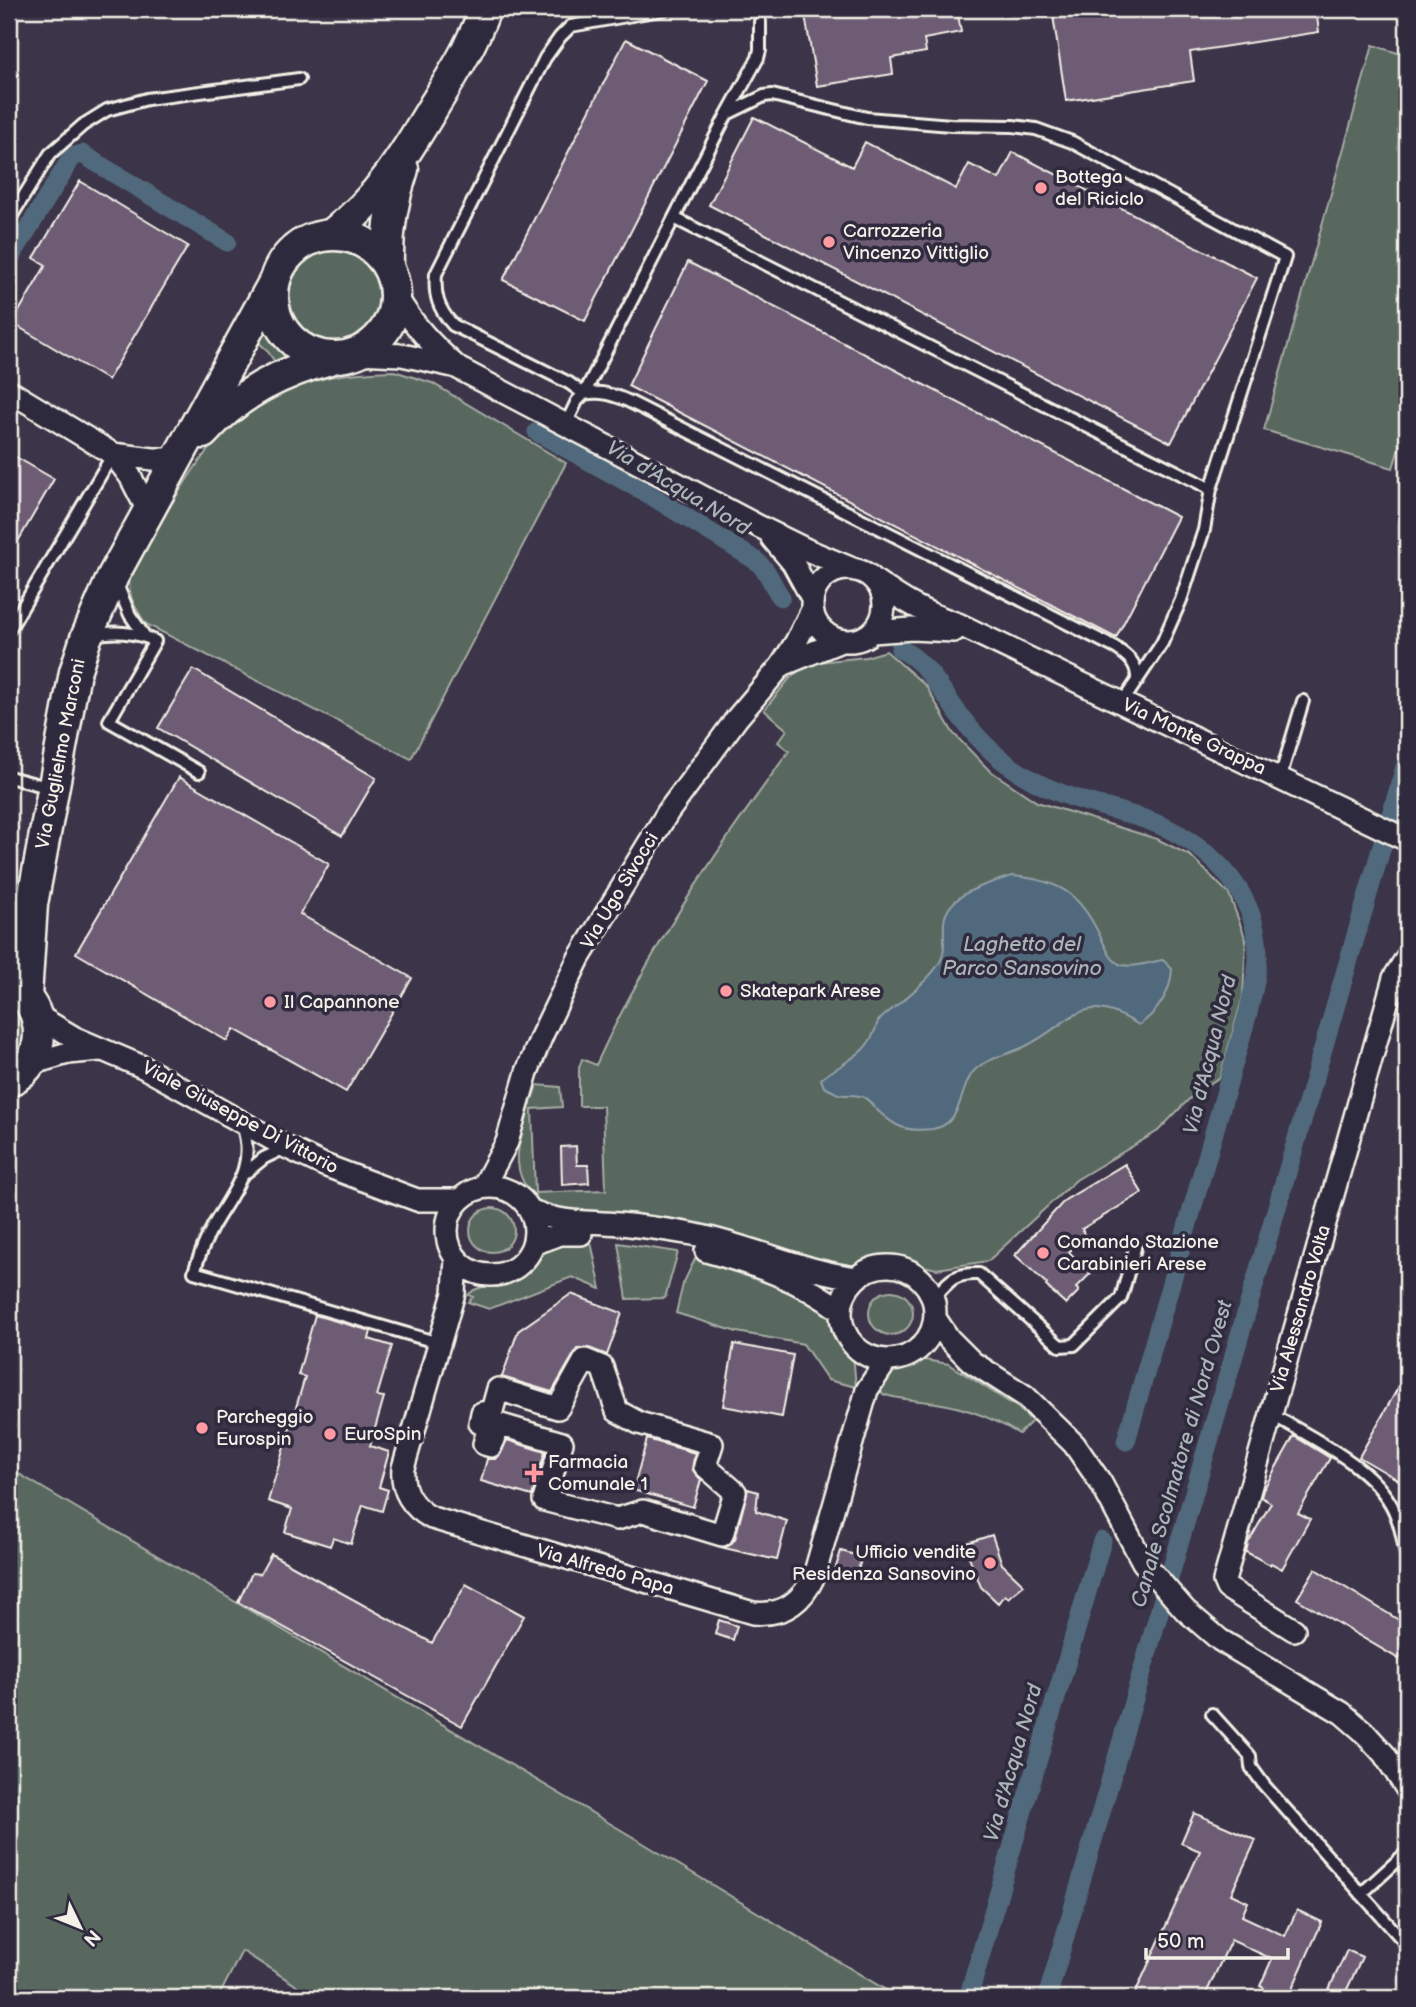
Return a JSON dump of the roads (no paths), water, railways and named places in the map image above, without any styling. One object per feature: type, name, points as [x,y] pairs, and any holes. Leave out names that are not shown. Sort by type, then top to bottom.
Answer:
[{"type":"street","points":[[332,234],[371,201],[411,145],[463,59],[485,9]]},
{"type":"street","points":[[388,265],[391,211],[411,145]]},
{"type":"street","points":[[345,356],[372,344],[385,331],[393,314],[396,296],[394,280],[378,251],[349,235],[332,234],[312,238],[295,247],[282,262],[274,282],[272,298],[275,314],[291,341],[319,356],[345,356],[401,355],[458,368]]},
{"type":"street","name":"Via Guglielmo Marconi","points":[[15,1078],[37,1049],[40,1032],[24,998],[32,904],[75,672],[86,638],[113,576],[274,282]]},
{"type":"street","points":[[396,296],[418,329],[458,368],[760,527],[874,580],[880,590],[883,612],[872,632],[858,640],[841,641],[821,630],[793,563],[760,527]]},
{"type":"street","name":"Via Guglielmo Marconi","points":[[179,459],[212,422],[245,394],[287,373],[345,356]]},
{"type":"street","points":[[9,391],[113,454],[130,476],[148,511]]},
{"type":"street","points":[[113,454],[179,459]]},
{"type":"street","points":[[812,604],[823,579],[832,572],[855,570]]},
{"type":"street","name":"Via Monte Grappa","points":[[874,580],[906,603],[980,635],[1407,840]]},
{"type":"street","name":"Via Ugo Sivocci","points":[[483,1187],[507,1142],[527,1072],[579,958],[668,812],[737,718],[781,666],[796,642],[812,604]]},
{"type":"street","name":"Via Monte Grappa","points":[[872,632],[936,629],[980,635]]},
{"type":"street","name":"Via Ugo Sivocci","points":[[781,666],[841,641]]},
{"type":"street","name":"Via Guglielmo Marconi","points":[[9,947],[32,904]]},
{"type":"street","name":"Via Alessandro Volta","points":[[1294,1630],[1227,1588],[1224,1581],[1394,978],[1407,957]]},
{"type":"street","name":"Viale Giuseppe Di Vittorio","points":[[24,998],[75,1038],[143,1067],[324,1165],[417,1200],[459,1200]]},
{"type":"street","name":"Viale Giuseppe Di Vittorio","points":[[15,1078],[68,1053],[102,1050]]},
{"type":"street","name":"Via Ugo Sivocci","points":[[507,1142],[510,1191]]},
{"type":"street","points":[[483,1187],[510,1191],[521,1198],[530,1210],[535,1232],[533,1244],[527,1256],[517,1266],[504,1273],[479,1274],[456,1258],[448,1241],[448,1219],[459,1200],[466,1194],[483,1187]]},
{"type":"street","name":"Viale Giuseppe Di Vittorio","points":[[417,1200],[446,1230]]},
{"type":"street","points":[[530,1210],[548,1219],[620,1224],[703,1236],[744,1246],[825,1274],[857,1278]]},
{"type":"street","points":[[533,1244],[547,1237],[569,1233],[689,1246],[790,1279],[811,1288],[841,1311]]},
{"type":"street","name":"Via Alfredo Papa","points":[[456,1258],[454,1293],[403,1468],[407,1493],[421,1511],[455,1526],[754,1613],[784,1610],[801,1598],[808,1589],[867,1390],[887,1360]]},
{"type":"street","points":[[934,1309],[925,1342],[902,1357],[887,1360],[862,1352],[851,1341],[844,1327],[841,1311],[844,1298],[857,1278],[878,1267],[901,1268],[921,1279],[949,1339],[972,1362],[1025,1396],[1074,1444],[1101,1483],[1131,1543],[1149,1571],[1185,1610],[1220,1640],[1342,1713],[1384,1754],[1407,1789]]},
{"type":"street","points":[[454,1293],[479,1274]]},
{"type":"street","points":[[916,1350],[944,1352],[972,1362]]},
{"type":"street","name":"Via Alfredo Papa","points":[[862,1352],[867,1390]]},
{"type":"street","points":[[584,1360],[602,1367],[617,1411],[639,1423],[712,1444],[705,1466],[735,1492],[722,1535],[643,1511],[617,1519],[544,1500],[562,1443],[498,1424],[491,1446],[484,1444],[489,1427],[480,1423],[482,1413],[492,1412],[498,1389],[558,1408],[584,1360]]},
{"type":"lane","points":[[583,394],[569,383],[453,325],[436,302],[436,274],[545,58],[560,37],[571,26],[666,9]]},
{"type":"lane","points":[[566,424],[758,58],[760,22]]},
{"type":"lane","points":[[9,220],[50,154],[83,125],[107,110],[147,99],[299,79]]},
{"type":"lane","points":[[727,114],[764,96],[772,95],[867,118],[1036,129],[1083,148],[1285,257],[1211,489],[1204,530],[1181,600],[1162,643],[1122,704]]},
{"type":"lane","points":[[674,218],[1211,489]]},
{"type":"lane","points":[[583,394],[596,391],[628,401],[1116,648],[1130,658],[1135,666],[1137,681]]},
{"type":"lane","points":[[9,630],[113,454]]},
{"type":"lane","points":[[113,576],[130,615],[144,635]]},
{"type":"lane","points":[[86,638],[114,632],[144,635],[155,641],[109,721],[198,772]]},
{"type":"lane","points":[[1280,778],[1303,701]]},
{"type":"lane","points":[[9,777],[54,789]]},
{"type":"lane","points":[[241,1122],[248,1150],[243,1174],[202,1247],[194,1272],[439,1343]]},
{"type":"lane","points":[[243,1174],[264,1158],[288,1147]]},
{"type":"lane","points":[[934,1309],[951,1279],[964,1273],[979,1274],[1060,1346],[1074,1345],[1121,1298],[1135,1248]]},
{"type":"lane","points":[[1270,1414],[1349,1461],[1382,1490],[1397,1516],[1407,1560]]},
{"type":"lane","points":[[1212,1714],[1250,1756],[1251,1767],[1264,1785],[1407,1945]]},
{"type":"lane","points":[[1361,1894],[1407,1852]]},
{"type":"water","name":"Laghetto del Parco Sansovino","points":[[1012,876],[1045,882],[1069,893],[1087,913],[1113,960],[1119,964],[1135,965],[1163,960],[1172,969],[1171,977],[1162,1001],[1152,1014],[1139,1025],[1104,1010],[1091,1009],[1079,1013],[1026,1046],[977,1068],[971,1075],[951,1120],[933,1129],[902,1127],[883,1115],[865,1098],[838,1094],[824,1087],[821,1079],[856,1056],[869,1042],[878,1021],[918,987],[938,965],[944,950],[944,923],[952,904],[970,891]]},
{"type":"waterway","name":"Via d'Acqua Nord","points":[[9,260],[72,157],[82,154],[227,242]]},
{"type":"waterway","name":"Via d'Acqua Nord","points":[[537,432],[650,495],[755,560],[764,569],[781,597]]},
{"type":"waterway","name":"Via d'Acqua Nord","points":[[900,649],[927,670],[960,716],[1002,760],[1042,785],[1147,820],[1189,841],[1224,871],[1249,909],[1255,931],[1258,962],[1248,1013],[1126,1441]]},
{"type":"waterway","name":"Canale Scolmatore di Nord Ovest","points":[[1047,1998],[1407,760]]},
{"type":"waterway","name":"Via d'Acqua Nord","points":[[968,1998],[1102,1541]]},
{"type":"place","name":"Bottega del Riciclo","points":[[1041,188]]},
{"type":"place","name":"Carrozzeria Vincenzo Vittiglio","points":[[829,242]]},
{"type":"place","name":"Skatepark Arese","points":[[726,991]]},
{"type":"place","name":"Il Capannone","points":[[270,1002]]},
{"type":"place","name":"Comando Stazione Carabinieri Arese","points":[[1043,1253]]},
{"type":"place","name":"Parcheggio Eurospin","points":[[202,1428]]},
{"type":"place","name":"EuroSpin","points":[[330,1434]]},
{"type":"place","name":"Farmacia Comunale 1","points":[[534,1473]]},
{"type":"place","name":"Ufficio vendite Residenza Sansovino","points":[[990,1563]]}]
